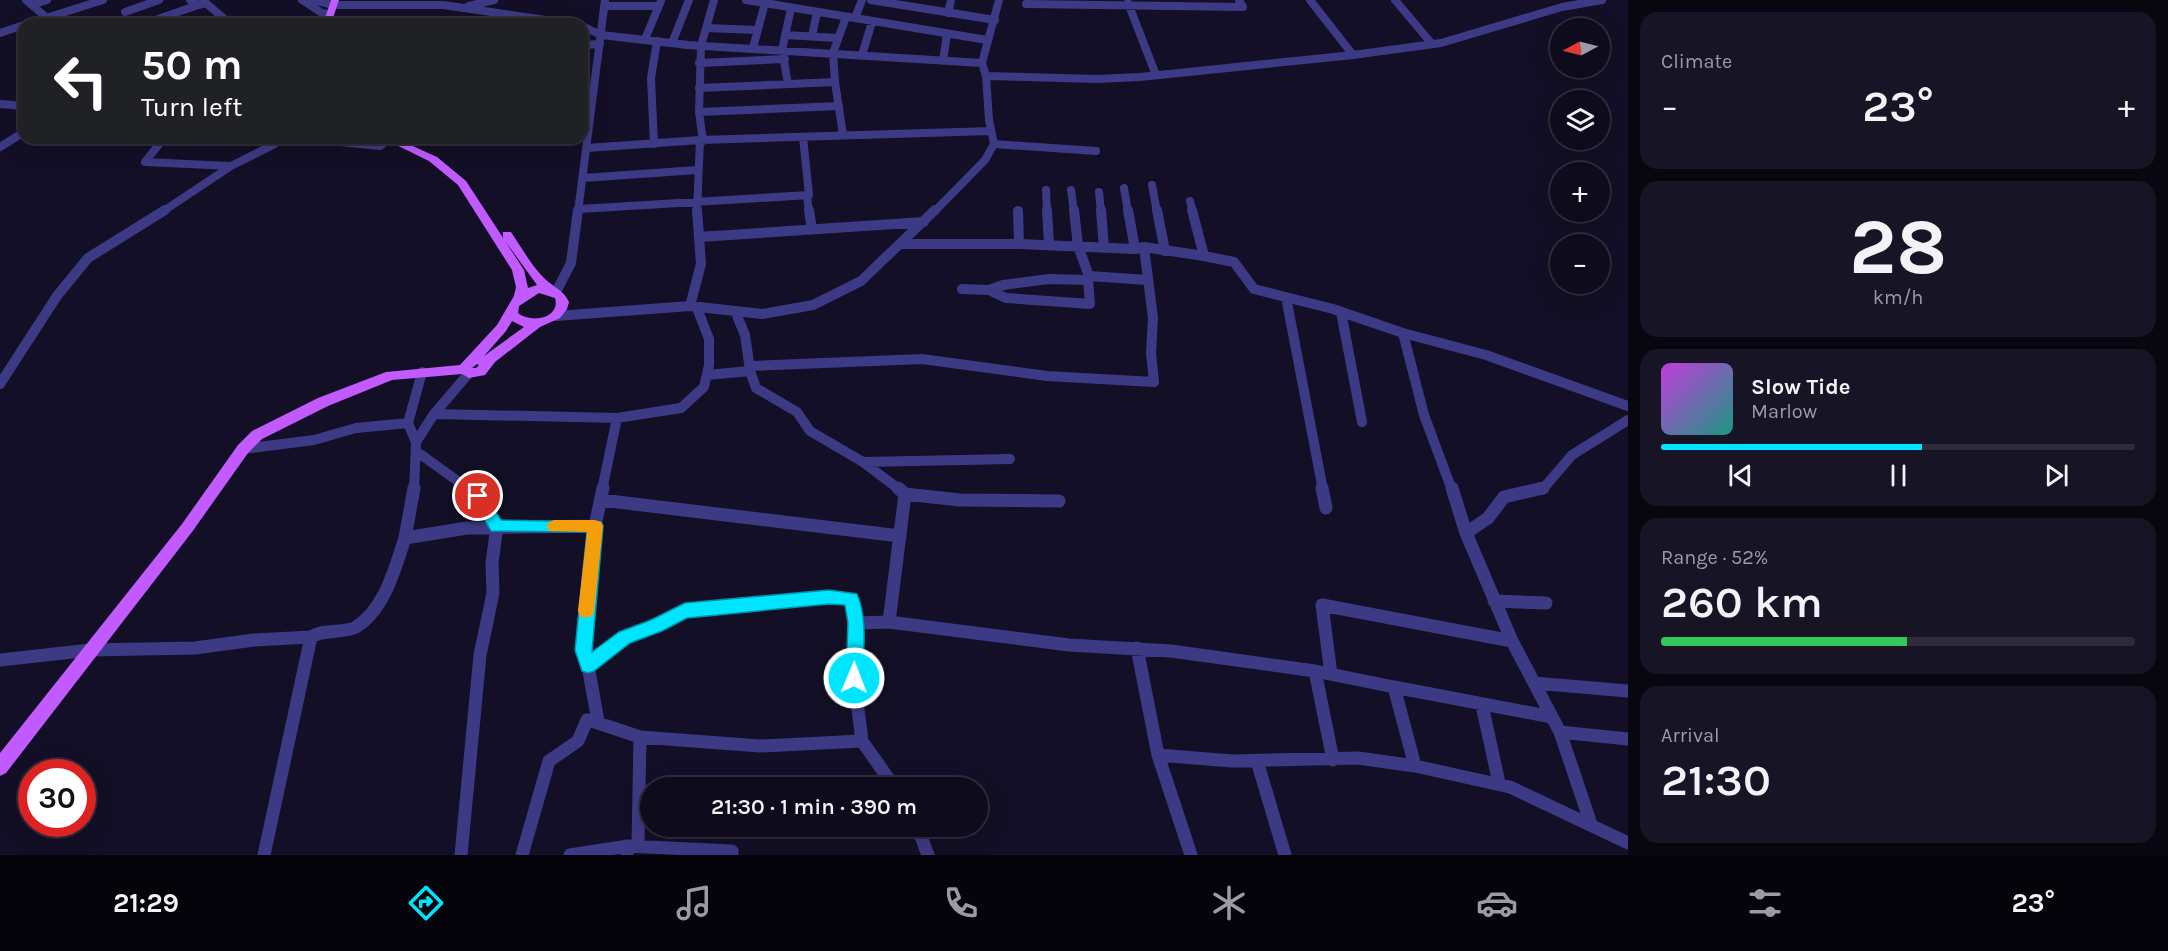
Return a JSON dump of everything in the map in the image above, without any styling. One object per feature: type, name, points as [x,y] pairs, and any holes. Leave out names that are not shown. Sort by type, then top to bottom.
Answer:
[{"type":"main road","points":[[401,144],[433,159],[462,183],[518,270],[522,287],[520,296],[502,328],[473,366]]},
{"type":"main road","points":[[0,767],[187,528],[243,449],[257,435],[323,402],[391,375],[473,366],[537,324],[556,316],[563,303],[562,297],[536,277],[463,173],[440,156],[415,144]]},
{"type":"main road","points":[[520,296],[528,291],[552,290]]},
{"type":"main road","points":[[512,309],[519,321],[537,324]]},
{"type":"street","points":[[29,3],[47,0]]},
{"type":"street","points":[[29,3],[47,18],[103,0]]},
{"type":"street","points":[[124,12],[159,0]]},
{"type":"street","points":[[190,0],[198,5],[206,3],[223,18]]},
{"type":"street","points":[[161,18],[213,0]]},
{"type":"street","points":[[302,0],[328,6],[427,2],[469,5],[513,18]]},
{"type":"street","points":[[313,0],[328,6]]},
{"type":"street","points":[[469,5],[494,0]]},
{"type":"street","points":[[672,43],[688,0]]},
{"type":"street","points":[[434,414],[617,418],[681,408],[704,387],[709,339],[693,307],[701,264],[696,202],[701,141],[699,63],[701,46],[714,0]]},
{"type":"street","points":[[747,0],[987,40]]},
{"type":"street","points":[[855,18],[862,0]]},
{"type":"street","points":[[871,0],[906,3],[948,13],[995,20]]},
{"type":"street","points":[[948,13],[951,0]]},
{"type":"street","points":[[556,316],[693,307],[762,314],[813,305],[861,281],[902,244],[985,160],[994,144],[986,76],[982,63],[999,0]]},
{"type":"street","points":[[1026,4],[1128,3],[1243,7],[1239,0]]},
{"type":"street","points":[[1310,0],[1353,55]]},
{"type":"street","points":[[1395,0],[1432,44]]},
{"type":"street","points":[[986,76],[1097,79],[1353,55],[1432,44],[1562,7],[1602,0]]},
{"type":"street","points":[[753,48],[766,2]]},
{"type":"street","points":[[588,117],[604,3],[659,3],[645,39]]},
{"type":"street","points":[[1128,3],[1156,75]]},
{"type":"street","points":[[788,84],[782,50],[790,8]]},
{"type":"street","points":[[812,36],[817,12]]},
{"type":"street","points":[[843,135],[833,53],[846,17]]},
{"type":"street","points":[[862,55],[872,22]]},
{"type":"street","points":[[0,33],[18,27]]},
{"type":"street","points":[[706,28],[758,30]]},
{"type":"street","points":[[588,30],[600,39]]},
{"type":"street","points":[[943,61],[947,34]]},
{"type":"street","points":[[785,35],[837,38]]},
{"type":"street","points":[[588,43],[600,39],[645,39],[701,46],[982,63]]},
{"type":"street","points":[[654,144],[651,78],[657,41]]},
{"type":"street","points":[[699,63],[785,60]]},
{"type":"street","points":[[699,88],[835,82]]},
{"type":"street","points":[[0,104],[18,106]]},
{"type":"street","points":[[699,112],[839,106]]},
{"type":"street","points":[[587,148],[843,135],[991,131]]},
{"type":"street","points":[[0,147],[18,136]]},
{"type":"street","points":[[803,137],[812,230]]},
{"type":"street","points":[[159,144],[145,162],[231,166]]},
{"type":"street","points":[[0,384],[57,296],[88,258],[190,195],[231,166],[275,144]]},
{"type":"street","points":[[360,144],[380,146],[382,144]]},
{"type":"street","points":[[552,290],[571,263],[580,209],[587,144]]},
{"type":"street","points":[[994,144],[1096,152]]},
{"type":"street","points":[[583,178],[697,170]]},
{"type":"street","points":[[1152,185],[1165,251]]},
{"type":"street","points":[[707,375],[751,368],[921,359],[1047,376],[1154,382],[1151,353],[1153,318],[1147,280],[1148,272],[1124,188]]},
{"type":"street","points":[[1046,190],[1049,245]]},
{"type":"street","points":[[962,289],[989,291],[1006,298],[1090,304],[1088,278],[1078,246],[1071,190]]},
{"type":"street","points":[[1099,192],[1104,248]]},
{"type":"street","points":[[580,209],[807,196]]},
{"type":"street","points":[[1190,201],[1204,256]]},
{"type":"street","points":[[1018,211],[1019,244]]},
{"type":"street","points":[[699,237],[924,222]]},
{"type":"street","points":[[902,244],[1019,244],[1140,248],[1230,260],[1238,266],[1246,281],[1254,289],[1486,355],[1628,406]]},
{"type":"street","points":[[989,291],[1003,285],[1049,279],[1147,280]]},
{"type":"street","points":[[1286,297],[1326,508]]},
{"type":"street","points":[[563,303],[598,313]]},
{"type":"street","points":[[735,311],[745,334],[756,387],[797,412],[810,431],[863,462],[905,494],[960,500],[1059,501]]},
{"type":"street","points":[[1341,312],[1362,422]]},
{"type":"street","points":[[1403,333],[1424,415],[1466,533],[1512,641],[1560,732],[1591,824]]},
{"type":"street","points":[[416,446],[434,414],[473,366]]},
{"type":"street","points":[[0,660],[90,650],[195,648],[254,640],[311,638],[319,632],[355,628],[377,606],[394,572],[405,538],[416,478],[416,446],[408,423],[423,372]]},
{"type":"street","points":[[587,720],[598,720],[583,650],[595,526],[617,418]]},
{"type":"street","points":[[1466,533],[1488,518],[1504,497],[1542,490],[1572,455],[1628,420]]},
{"type":"street","points":[[243,449],[314,440],[356,428],[408,423]]},
{"type":"street","points":[[416,446],[478,496],[497,526],[492,563],[493,593],[480,655],[461,855]]},
{"type":"street","points":[[863,462],[1010,459]]},
{"type":"street","points":[[889,622],[905,494]]},
{"type":"street","points":[[601,500],[900,536]]},
{"type":"street","points":[[405,538],[467,528],[497,526],[595,526]]},
{"type":"street","points":[[588,666],[625,638],[656,626],[685,610],[829,597],[851,599],[856,623],[854,678],[862,741],[887,777]]},
{"type":"street","points":[[1494,601],[1546,603]]},
{"type":"street","points":[[1331,674],[1322,605],[1512,641]]},
{"type":"street","points":[[856,623],[889,622],[1069,645],[1137,648],[1316,671],[1552,717]]},
{"type":"street","points":[[264,855],[311,638]]},
{"type":"street","points":[[1137,648],[1158,755],[1191,855]]},
{"type":"street","points":[[1316,671],[1333,760]]},
{"type":"street","points":[[1534,683],[1628,691]]},
{"type":"street","points":[[1394,687],[1415,766]]},
{"type":"street","points":[[1482,705],[1499,783]]},
{"type":"street","points":[[587,720],[640,737],[760,746],[862,741]]},
{"type":"street","points":[[522,855],[549,761],[578,741],[587,720]]},
{"type":"street","points":[[1560,732],[1628,739]]},
{"type":"street","points":[[631,849],[640,737]]},
{"type":"street","points":[[1158,755],[1232,761],[1358,758],[1415,766],[1499,783],[1628,843]]},
{"type":"street","points":[[1257,761],[1285,855]]},
{"type":"street","points":[[921,837],[928,855]]},
{"type":"street","points":[[570,855],[631,849],[732,851],[732,855]]},
{"type":"slow traffic","points":[[554,526],[595,526],[586,611]]},
{"type":"route","points":[[478,496],[497,526],[595,526],[583,650],[588,666],[602,653],[625,638],[656,626],[685,610],[829,597],[851,599],[856,623],[854,678]]}]
